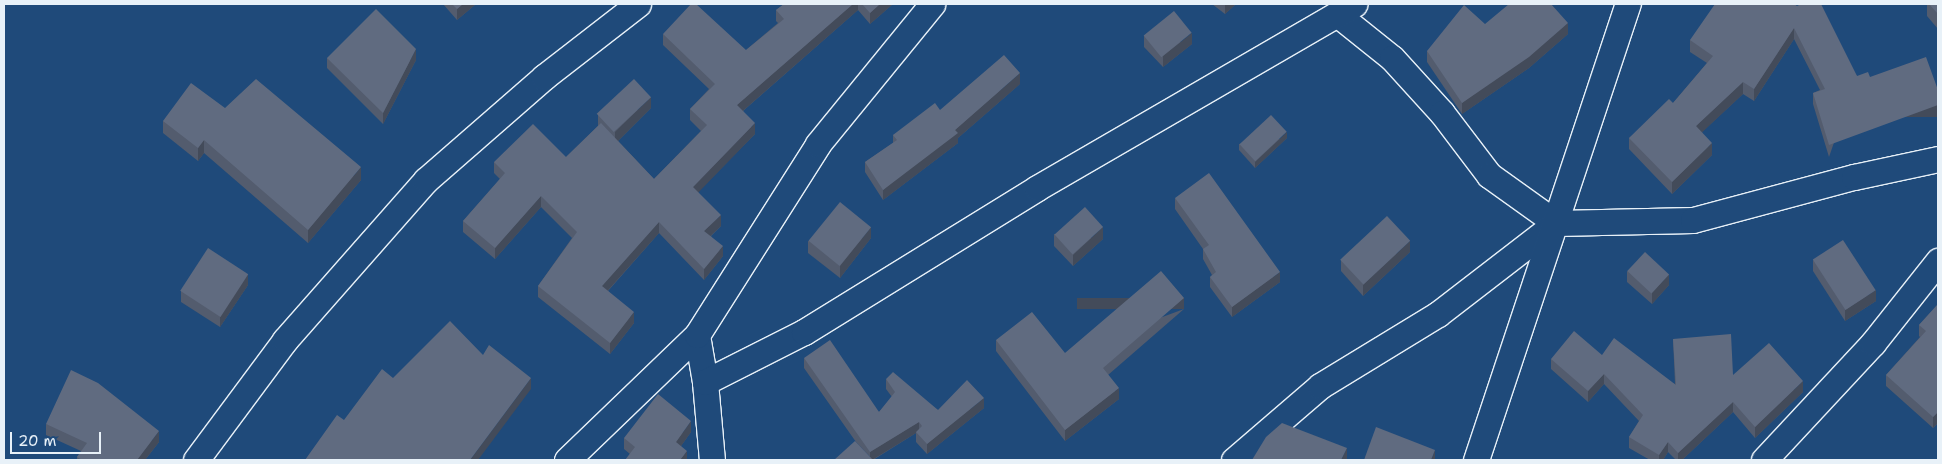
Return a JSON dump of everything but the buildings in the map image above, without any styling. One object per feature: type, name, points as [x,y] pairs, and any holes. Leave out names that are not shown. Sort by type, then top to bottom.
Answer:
[{"type":"street","points":[[196,460],[285,340],[426,180],[544,77],[638,4]]},
{"type":"street","points":[[567,460],[697,335],[818,144],[932,4]]},
{"type":"street","points":[[1476,460],[1628,4]]},
{"type":"street","points":[[705,382],[804,332],[1037,188],[1345,9],[1442,113],[1489,175],[1556,223]]},
{"type":"street","points":[[1234,460],[1320,386],[1438,314],[1556,223],[1693,220],[1854,177],[1938,160]]},
{"type":"street","points":[[1764,460],[1873,343],[1938,261]]},
{"type":"street","points":[[697,335],[705,382],[712,460]]}]
